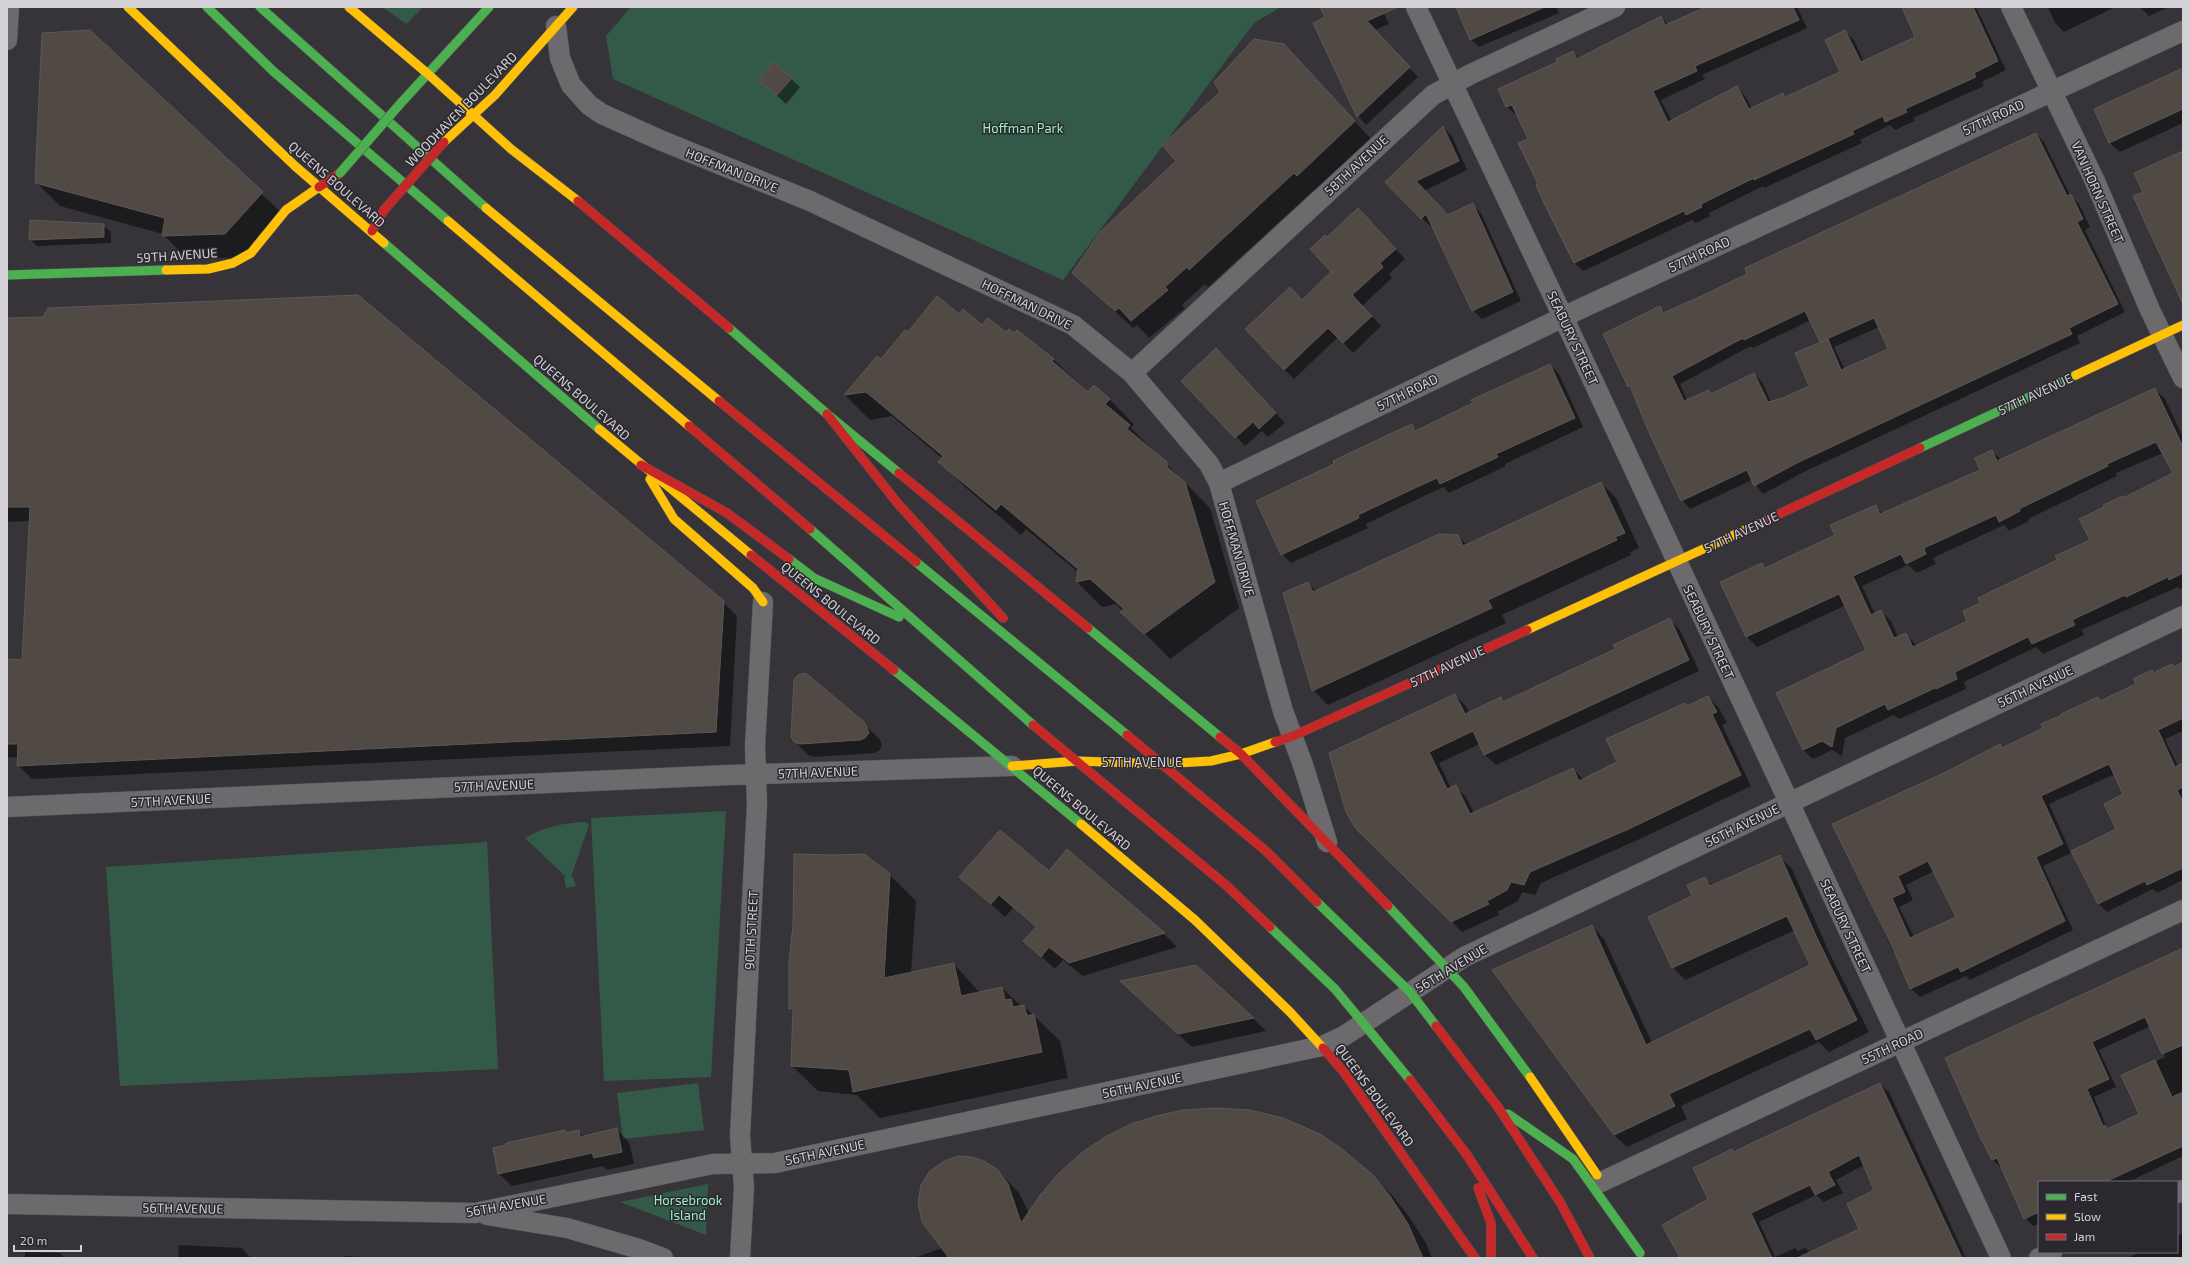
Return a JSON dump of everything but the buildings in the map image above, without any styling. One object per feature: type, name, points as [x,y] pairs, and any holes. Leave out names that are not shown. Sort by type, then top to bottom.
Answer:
[{"type":"street","points":[[7,40],[8,7]]},
{"type":"street","name":"QUEENS BOULEVARD","points":[[128,7],[319,187],[372,231],[641,465],[1012,766],[1194,920],[1322,1046],[1344,1071],[1475,1258]]},
{"type":"street","points":[[207,7],[273,71],[803,523],[919,626],[1077,761],[1227,886],[1335,989],[1388,1051],[1467,1155],[1533,1258]]},
{"type":"street","points":[[260,7],[483,206],[840,501],[1052,672],[1160,764],[1266,851],[1382,967],[1410,992],[1498,1106],[1560,1202],[1590,1258]]},
{"type":"street","points":[[350,7],[428,74],[511,149],[546,174],[677,282],[827,414],[1241,754],[1447,967],[1524,1068],[1601,1182],[1642,1256]]},
{"type":"street","points":[[319,187],[340,173],[400,104],[490,7]]},
{"type":"street","name":"WOODHAVEN BOULEVARD","points":[[372,231],[384,210],[444,142],[495,95],[573,7]]},
{"type":"street","name":"SEABURY STREET","points":[[1416,7],[1563,317],[2001,1258]]},
{"type":"street","name":"58TH AVENUE","points":[[1132,373],[1433,95],[1452,84],[1614,7]]},
{"type":"street","name":"VAN HORN STREET","points":[[2011,7],[2094,179],[2162,335],[2183,378]]},
{"type":"street","name":"HOFFMAN DRIVE","points":[[556,26],[560,58],[567,78],[579,96],[602,114],[660,140],[810,201],[1070,323],[1132,373],[1209,464],[1219,483],[1283,711],[1293,736],[1327,842]]},
{"type":"street","name":"57TH ROAD","points":[[1219,483],[1563,317],[2050,90],[2183,31]]},
{"type":"street","name":"59TH AVENUE","points":[[7,275],[208,269],[233,263],[251,253],[286,210],[319,187]]},
{"type":"street","name":"57TH AVENUE","points":[[7,807],[756,774],[1012,766],[1077,761],[1160,764],[1211,761],[1241,754],[1293,736],[1676,562],[2183,325]]},
{"type":"street","points":[[827,414],[899,505],[1052,672]]},
{"type":"street","points":[[641,465],[727,513],[814,578],[919,626]]},
{"type":"street","points":[[641,465],[674,519],[753,588],[763,602]]},
{"type":"street","name":"90TH STREET","points":[[740,1258],[744,1187],[740,1136],[757,812],[755,746],[763,602]]},
{"type":"street","name":"56TH AVENUE","points":[[7,1204],[475,1213],[713,1164],[775,1163],[1322,1046],[1344,1036],[1464,957],[1788,802],[2183,616]]},
{"type":"street","name":"55TH ROAD","points":[[1601,1182],[2183,910]]},
{"type":"street","points":[[1498,1106],[1573,1159],[1642,1256]]},
{"type":"street","points":[[1467,1155],[1491,1223],[1491,1258]]},
{"type":"street","points":[[475,1213],[567,1228],[636,1248],[663,1258]]},
{"type":"street","points":[[2039,1258],[2050,1253]]},
{"type":"green space","points":[[382,7],[423,7],[406,24]]},
{"type":"green space","name":"Hoffman Park","points":[[631,7],[1281,7],[1254,23],[1063,280],[613,79],[606,36]]},
{"type":"green space","points":[[726,811],[711,1077],[604,1081],[591,818]]},
{"type":"green space","points":[[585,822],[589,825],[571,877],[573,877],[576,886],[566,888],[564,878],[566,877],[525,838],[554,826]]},
{"type":"green space","points":[[487,842],[498,1069],[120,1086],[106,867]]},
{"type":"green space","points":[[698,1083],[704,1130],[623,1139],[617,1093]]},
{"type":"green space","name":"Horsebrook Island","points":[[708,1184],[706,1235],[620,1202]]},
{"type":"traffic: fast","points":[[207,7],[273,71],[448,221]]},
{"type":"traffic: fast","points":[[260,7],[486,208]]},
{"type":"traffic: fast","points":[[400,104],[489,7]]},
{"type":"traffic: fast","points":[[340,173],[400,104]]},
{"type":"traffic: fast","points":[[384,243],[599,429]]},
{"type":"traffic: fast","points":[[7,275],[166,270]]},
{"type":"traffic: fast","points":[[729,328],[827,414],[899,473]]},
{"type":"traffic: fast","points":[[1920,448],[2076,375]]},
{"type":"traffic: fast","points":[[810,529],[1033,725]]},
{"type":"traffic: fast","points":[[789,559],[814,578],[899,617]]},
{"type":"traffic: fast","points":[[916,562],[1127,735]]},
{"type":"traffic: fast","points":[[1088,628],[1220,737]]},
{"type":"traffic: fast","points":[[894,670],[1081,824]]},
{"type":"traffic: fast","points":[[1317,902],[1410,992],[1436,1026]]},
{"type":"traffic: fast","points":[[1388,906],[1464,987],[1530,1077]]},
{"type":"traffic: fast","points":[[1270,927],[1335,989],[1410,1080]]},
{"type":"traffic: fast","points":[[1508,1114],[1573,1159],[1640,1253]]},
{"type":"traffic: slow","points":[[128,7],[295,166],[384,243]]},
{"type":"traffic: slow","points":[[349,7],[428,74],[511,149],[578,201]]},
{"type":"traffic: slow","points":[[444,142],[495,95],[573,7]]},
{"type":"traffic: slow","points":[[166,270],[208,269],[233,263],[251,253],[286,210],[319,187]]},
{"type":"traffic: slow","points":[[486,208],[719,401]]},
{"type":"traffic: slow","points":[[448,221],[689,426]]},
{"type":"traffic: slow","points":[[2076,375],[2183,325]]},
{"type":"traffic: slow","points":[[599,429],[751,555]]},
{"type":"traffic: slow","points":[[650,479],[674,519],[753,588],[763,602]]},
{"type":"traffic: slow","points":[[1527,630],[1749,528]]},
{"type":"traffic: slow","points":[[1012,766],[1077,761],[1160,764],[1211,761],[1241,754],[1275,742]]},
{"type":"traffic: slow","points":[[1081,824],[1195,920],[1290,1012],[1323,1048]]},
{"type":"traffic: slow","points":[[1530,1077],[1597,1175]]},
{"type":"traffic: jam","points":[[384,210],[444,142]]},
{"type":"traffic: jam","points":[[319,187],[340,173]]},
{"type":"traffic: jam","points":[[578,201],[729,328]]},
{"type":"traffic: jam","points":[[372,231],[384,210]]},
{"type":"traffic: jam","points":[[719,401],[916,562]]},
{"type":"traffic: jam","points":[[827,414],[899,505],[1003,618]]},
{"type":"traffic: jam","points":[[689,426],[810,529]]},
{"type":"traffic: jam","points":[[1749,528],[1920,448]]},
{"type":"traffic: jam","points":[[641,465],[727,513],[789,559]]},
{"type":"traffic: jam","points":[[899,473],[1088,628]]},
{"type":"traffic: jam","points":[[751,555],[894,670]]},
{"type":"traffic: jam","points":[[1275,742],[1293,736],[1527,630]]},
{"type":"traffic: jam","points":[[1033,725],[1227,886],[1270,927]]},
{"type":"traffic: jam","points":[[1127,735],[1266,851],[1317,902]]},
{"type":"traffic: jam","points":[[1220,737],[1241,754],[1388,906]]},
{"type":"traffic: jam","points":[[1436,1026],[1498,1107],[1560,1202],[1590,1258]]},
{"type":"traffic: jam","points":[[1323,1048],[1343,1071],[1475,1258]]},
{"type":"traffic: jam","points":[[1410,1080],[1467,1155],[1533,1258]]},
{"type":"traffic: jam","points":[[1478,1188],[1491,1223],[1491,1258]]}]
